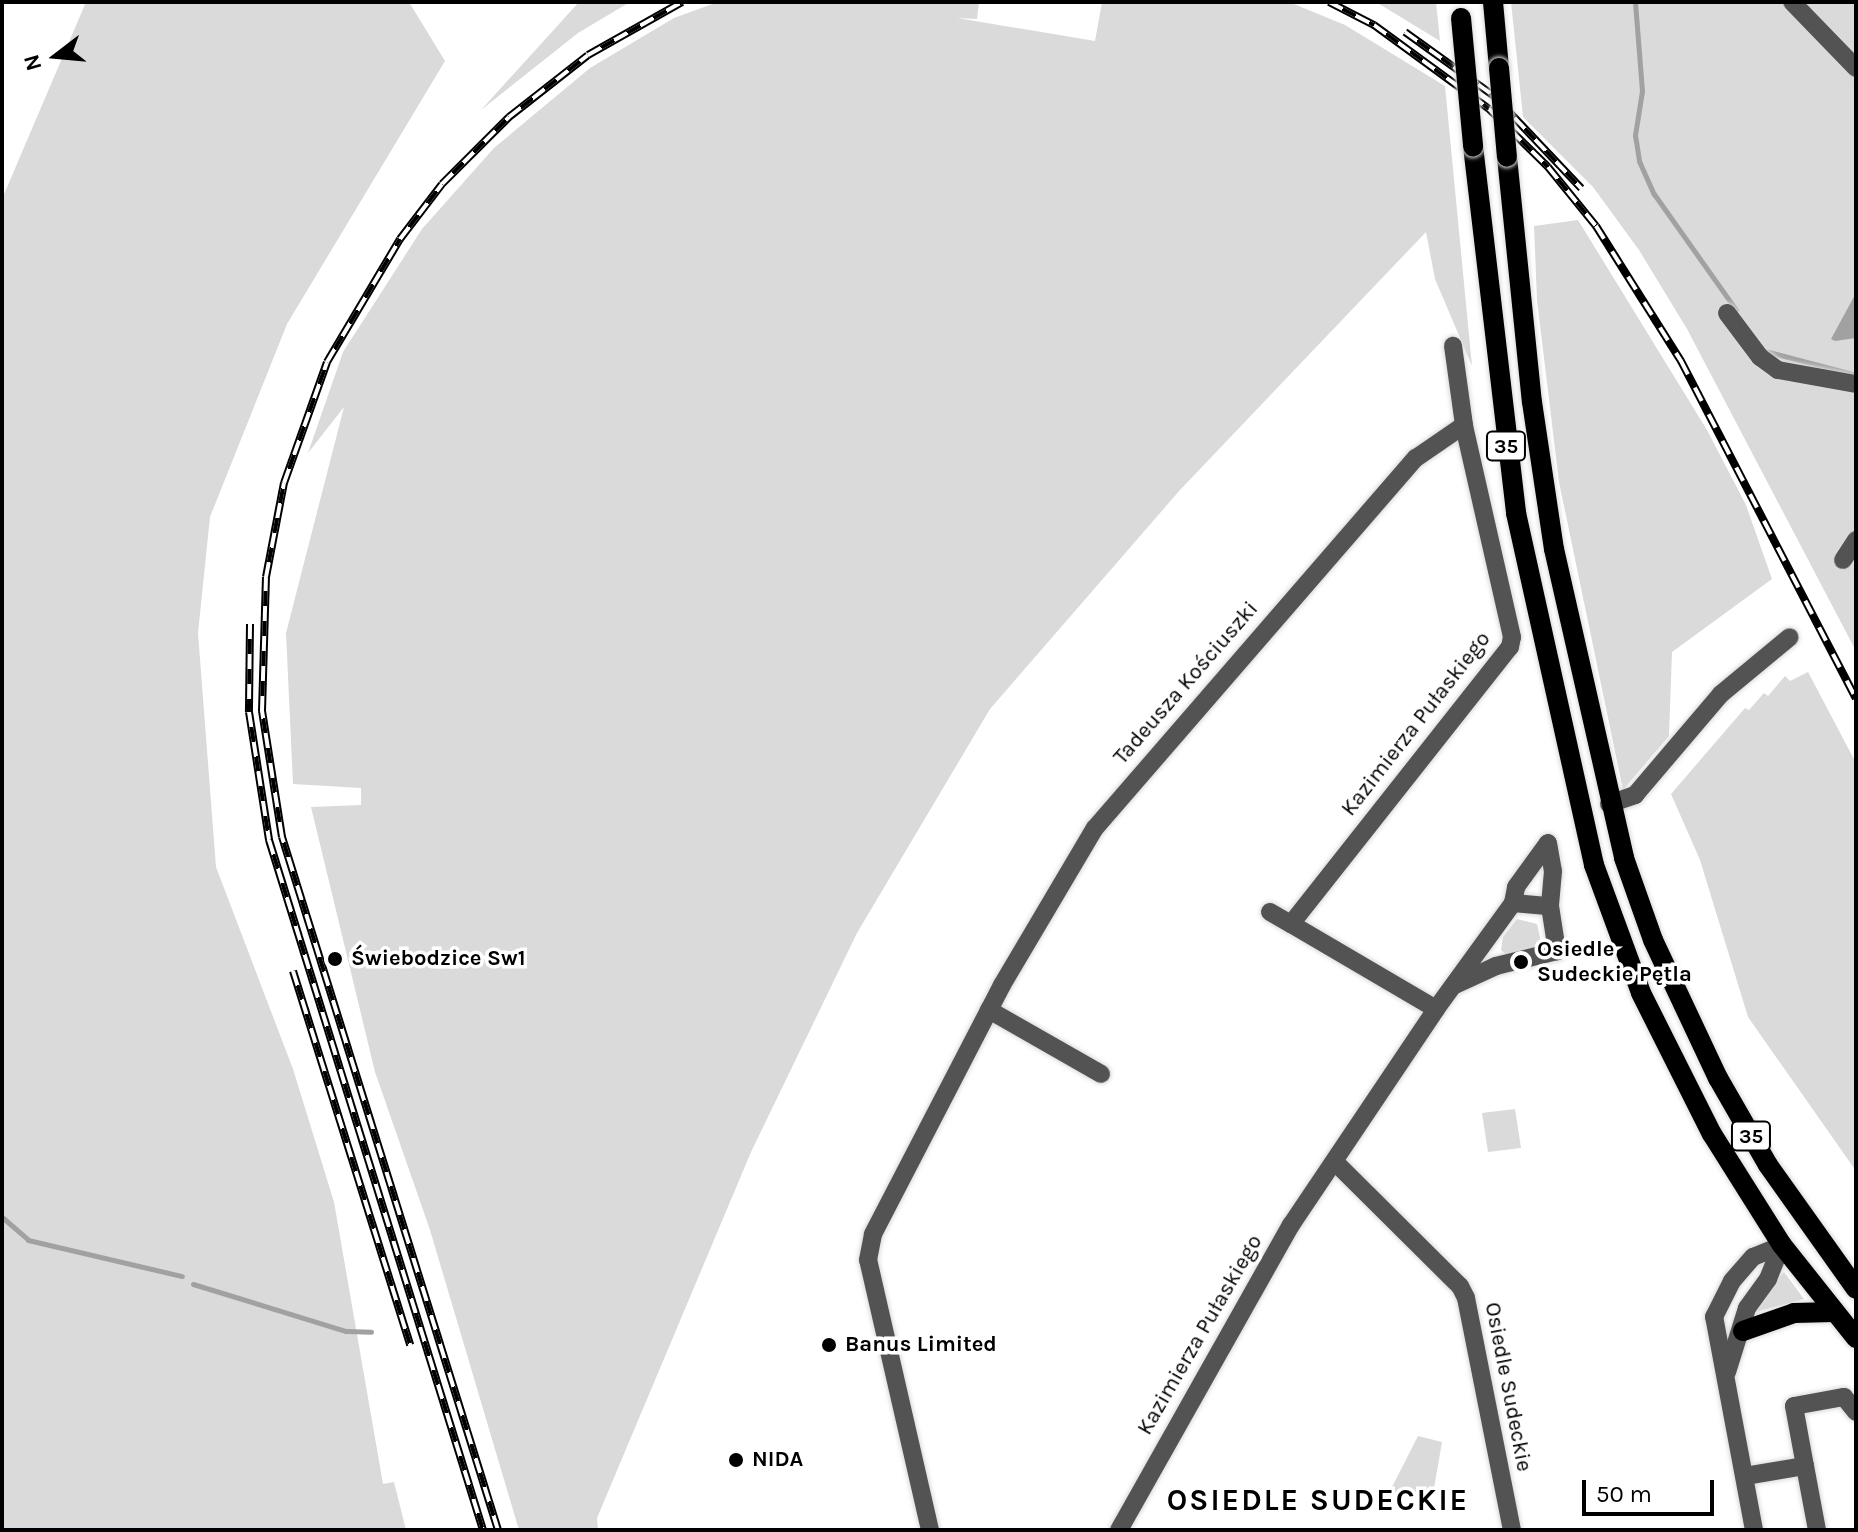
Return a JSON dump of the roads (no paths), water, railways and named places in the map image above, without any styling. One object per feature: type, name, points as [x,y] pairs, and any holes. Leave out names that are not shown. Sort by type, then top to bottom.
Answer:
[{"type":"main road","name":"35","points":[[1493,2],[1542,476],[1568,625],[1609,804],[1638,901],[1677,995],[1740,1118],[1807,1224],[1856,1289]]},
{"type":"main road","name":"35","points":[[1460,10],[1516,513],[1592,859],[1662,1039],[1719,1146],[1782,1245],[1856,1338]]},
{"type":"main road","points":[[1782,1245],[1807,1224]]},
{"type":"main road","points":[[1743,1331],[1794,1313],[1834,1312]]},
{"type":"street","points":[[1792,2],[1856,68]]},
{"type":"street","points":[[1727,313],[1760,357],[1778,370],[1856,384]]},
{"type":"street","name":"Kazimierza Pułaskiego","points":[[1291,924],[1510,647],[1512,637],[1464,425],[1453,346]]},
{"type":"street","name":"Tadeusza Kościuszki","points":[[930,1530],[868,1260],[873,1234],[989,1010],[1095,828],[1129,784],[1416,458],[1464,425]]},
{"type":"street","points":[[1843,560],[1856,540]]},
{"type":"street","points":[[1609,804],[1635,795],[1721,694],[1790,637]]},
{"type":"street","name":"Kazimierza Pułaskiego","points":[[1119,1530],[1291,1225],[1436,1009],[1513,903],[1516,887],[1548,843],[1550,906],[1557,951],[1496,966],[1455,985]]},
{"type":"street","points":[[1513,903],[1550,906]]},
{"type":"street","points":[[1270,912],[1436,1009]]},
{"type":"street","points":[[989,1010],[1101,1074]]},
{"type":"street","name":"Osiedle Sudeckie","points":[[1335,1162],[1466,1298],[1512,1530]]},
{"type":"street","points":[[1727,1372],[1743,1331],[1747,1308],[1768,1279],[1782,1245]]},
{"type":"street","points":[[1754,1530],[1727,1372],[1714,1329],[1719,1303],[1753,1257],[1782,1245]]},
{"type":"street","points":[[1817,1530],[1794,1406],[1844,1397],[1856,1412]]},
{"type":"street","points":[[1745,1476],[1805,1466]]},
{"type":"waterway","points":[[1635,2],[1642,91],[1635,135],[1639,161],[1654,194],[1736,310]]},
{"type":"waterway","points":[[1765,351],[1856,375]]},
{"type":"waterway","points":[[2,1217],[28,1240],[182,1276]]},
{"type":"waterway","points":[[193,1284],[346,1331],[371,1332]]},
{"type":"railway","points":[[498,1530],[282,837],[262,711],[266,577],[284,483],[327,362],[400,239],[442,184],[509,117],[588,55],[682,2]]},
{"type":"railway","points":[[1329,2],[1374,25],[1489,109],[1548,167],[1596,226],[1681,361],[1856,698]]},
{"type":"railway","points":[[1405,32],[1494,96],[1581,188]]},
{"type":"railway","points":[[250,624],[249,712],[269,840],[483,1530]]},
{"type":"railway","points":[[293,971],[410,1345]]},
{"type":"place","name":"Świebodzice Sw1","points":[[335,959]]},
{"type":"place","name":"Osiedle Sudeckie Pętla","points":[[1521,962]]},
{"type":"place","name":"Banus Limited","points":[[829,1345]]},
{"type":"place","name":"NIDA","points":[[736,1460]]},
{"type":"district","name":"OSIEDLE SUDECKIE","points":[[1318,1500]]}]
